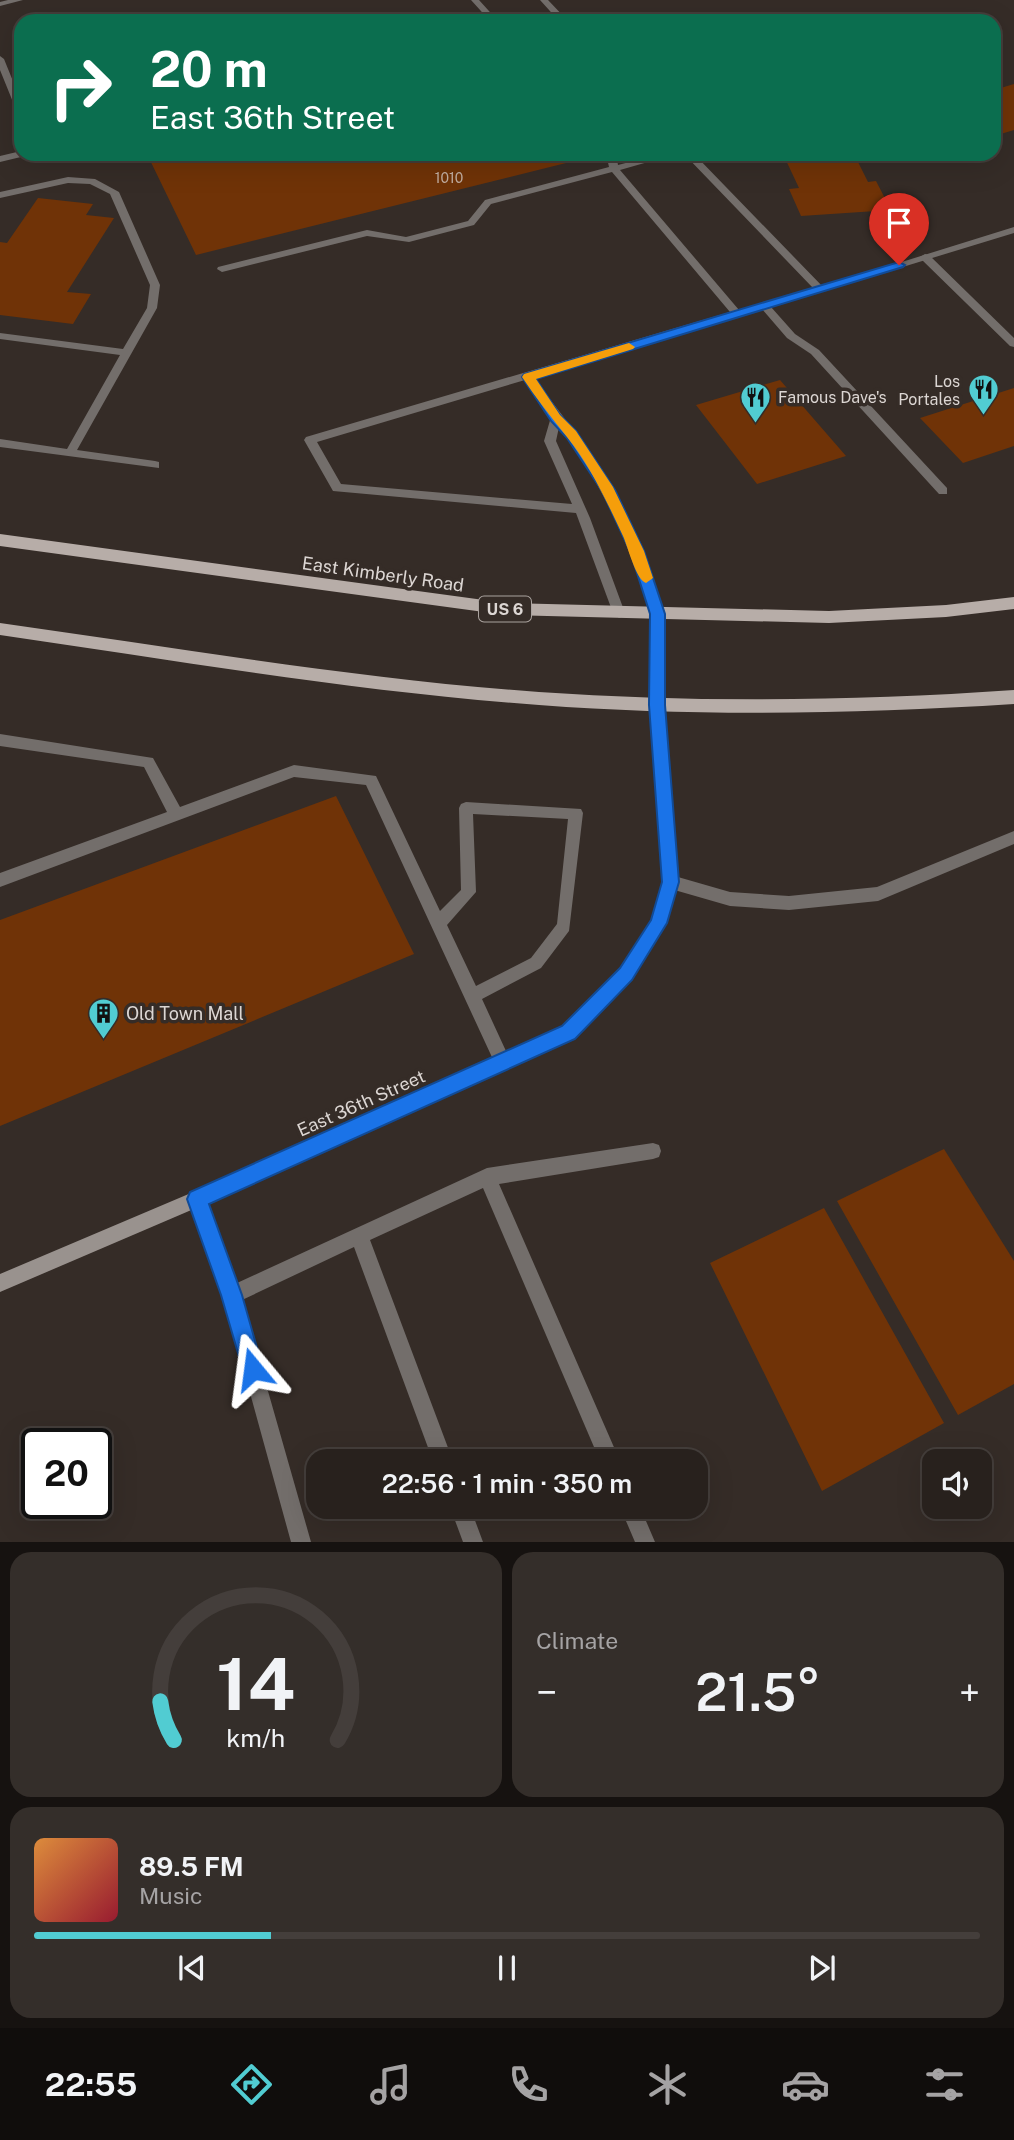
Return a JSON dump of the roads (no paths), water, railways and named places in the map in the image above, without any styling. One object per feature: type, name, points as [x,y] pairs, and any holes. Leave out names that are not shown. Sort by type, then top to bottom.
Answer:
[{"type":"main road","name":"East Kimberly Road","points":[[0,540],[506,609],[829,617],[946,611],[1014,603]]},
{"type":"main road","points":[[0,629],[471,693],[657,705],[776,709],[924,704],[1014,697]]},
{"type":"street","points":[[0,4],[19,0]]},
{"type":"street","points":[[475,0],[488,14]]},
{"type":"street","points":[[544,0],[557,14]]},
{"type":"street","points":[[0,59],[14,94]]},
{"type":"street","points":[[612,161],[614,169],[737,314]]},
{"type":"street","points":[[222,269],[367,233],[406,240],[471,223],[488,202],[644,161]]},
{"type":"street","points":[[696,161],[820,289]]},
{"type":"street","points":[[0,195],[68,180],[92,181],[114,192],[155,285],[152,308],[71,453]]},
{"type":"street","points":[[580,509],[337,488],[310,440],[1014,230]]},
{"type":"street","points":[[925,257],[1014,344]]},
{"type":"street","points":[[765,306],[791,336],[815,352],[943,491]]},
{"type":"street","points":[[0,336],[127,353]]},
{"type":"street","points":[[528,377],[556,418],[572,435],[608,490],[637,551],[657,614]]},
{"type":"street","points":[[556,418],[550,441],[580,509],[619,613]]},
{"type":"street","points":[[0,443],[155,465]]},
{"type":"street","name":"East 36th Street","points":[[0,1283],[197,1199],[569,1032],[626,974],[659,923],[671,882],[657,705],[657,614]]},
{"type":"street","points":[[0,740],[148,762],[176,814]]},
{"type":"street","points":[[0,880],[294,771],[371,780],[503,1062]]},
{"type":"street","points":[[438,924],[469,892],[466,808],[576,813],[564,926],[536,963],[472,996]]},
{"type":"street","points":[[671,882],[730,899],[789,903],[878,894],[1014,837]]},
{"type":"street","points":[[232,1295],[487,1177],[653,1152]]},
{"type":"street","points":[[487,1177],[605,1449]]},
{"type":"street","points":[[197,1199],[232,1295],[301,1542]]},
{"type":"street","points":[[359,1236],[439,1449]]},
{"type":"street","points":[[464,1519],[473,1542]]},
{"type":"street","points":[[635,1519],[645,1542]]},
{"type":"place","name":"Los Portales","points":[[983,417]]},
{"type":"place","name":"Famous Dave's","points":[[755,424]]},
{"type":"place","name":"Old Town Mall","points":[[103,1040]]}]
